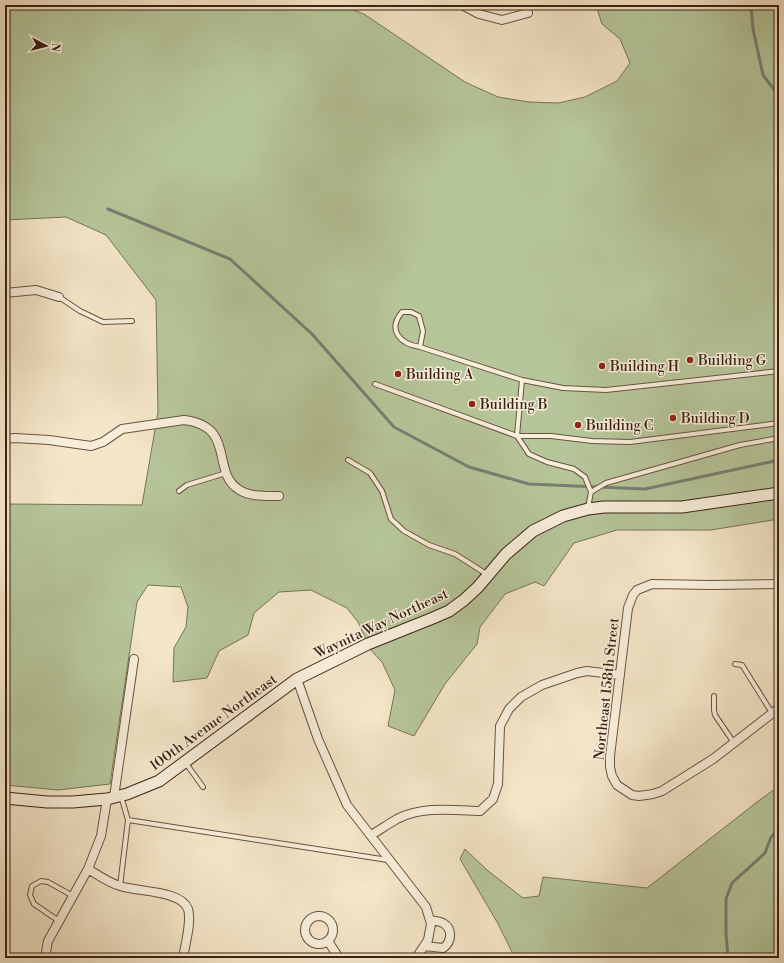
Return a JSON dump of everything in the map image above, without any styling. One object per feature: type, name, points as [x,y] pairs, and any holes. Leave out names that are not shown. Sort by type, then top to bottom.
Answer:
[{"type":"main road","name":"Waynita Way Northeast","points":[[297,679],[368,644],[449,611],[464,600],[488,576],[506,554],[533,531],[563,516],[588,509],[624,506],[682,507],[779,493]]},
{"type":"main road","name":"100th Avenue Northeast","points":[[5,798],[47,802],[73,802],[114,797],[159,781],[297,679]]},
{"type":"street","points":[[462,5],[479,14],[502,20],[528,13]]},
{"type":"street","points":[[5,293],[36,290],[59,297]]},
{"type":"street","points":[[5,439],[15,438],[49,440],[91,446],[103,442],[122,429],[184,420],[193,421],[212,431],[221,450],[226,473],[231,483],[238,490],[261,496],[280,496]]},
{"type":"street","name":"Northeast 158th Street","points":[[734,743],[713,759],[662,791],[645,796],[632,795],[617,786],[610,766],[628,608],[633,595],[637,590],[652,584],[779,584]]},
{"type":"street","points":[[45,958],[48,941],[88,869],[114,797],[134,659]]},
{"type":"street","points":[[371,836],[398,818],[416,812],[437,810],[480,810],[493,799],[498,784],[500,726],[509,709],[521,697],[542,685],[577,673],[587,671],[620,675]]},
{"type":"street","points":[[297,679],[318,738],[347,805],[426,907],[431,924],[428,940],[416,958]]},
{"type":"street","points":[[734,743],[779,708]]},
{"type":"street","points":[[88,869],[120,886],[172,896],[182,901],[188,909],[189,922],[183,958]]},
{"type":"street","points":[[424,946],[443,948],[447,946],[450,940],[448,928],[441,922],[430,920]]},
{"type":"street","points":[[328,941],[339,958]]},
{"type":"lane","points":[[59,297],[80,311],[103,322],[132,321]]},
{"type":"lane","points":[[420,347],[423,331],[419,316],[411,312],[402,312],[396,318],[394,328],[399,337],[412,346],[420,347],[522,380],[563,388],[606,390],[779,371]]},
{"type":"lane","points":[[522,380],[517,436],[529,454],[547,462],[574,469],[585,477],[591,492],[588,509]]},
{"type":"lane","points":[[375,384],[517,436],[551,436],[592,441],[630,442],[779,423]]},
{"type":"lane","points":[[591,492],[606,483],[636,474],[740,445],[779,438]]},
{"type":"lane","points":[[348,460],[370,473],[382,491],[391,519],[404,531],[429,544],[455,554],[488,576]]},
{"type":"lane","points":[[180,491],[188,485],[226,473]]},
{"type":"lane","points":[[735,664],[742,665],[772,713]]},
{"type":"lane","points":[[714,696],[715,715],[734,743]]},
{"type":"lane","points":[[185,762],[203,787]]},
{"type":"lane","points":[[114,797],[128,820],[120,886]]},
{"type":"lane","points":[[128,820],[389,860]]},
{"type":"lane","points":[[59,921],[34,904],[30,895],[32,886],[41,881],[48,882],[73,896]]},
{"type":"green space","points":[[5,5],[340,5],[364,14],[465,82],[498,97],[529,102],[558,103],[585,97],[617,81],[630,63],[620,39],[602,24],[596,5],[779,5],[779,519],[711,530],[617,530],[574,543],[544,586],[535,582],[505,594],[480,627],[477,644],[445,684],[414,736],[388,726],[395,690],[382,662],[366,645],[368,644],[358,622],[347,608],[311,590],[279,592],[254,613],[248,635],[219,651],[207,678],[173,682],[174,648],[186,627],[188,607],[181,587],[148,585],[137,602],[110,784],[58,790],[5,785],[5,504],[142,505],[158,412],[156,300],[106,235],[66,217],[5,220]]},
{"type":"green space","points":[[779,786],[779,958],[515,958],[497,922],[460,859],[465,849],[487,870],[523,898],[539,896],[543,877],[647,888]]},
{"type":"waterway","points":[[751,5],[753,29],[763,75],[779,96]]},
{"type":"waterway","points":[[108,209],[230,259],[312,334],[394,427],[469,467],[529,484],[645,489],[779,460]]},
{"type":"waterway","points":[[728,958],[726,899],[732,883],[765,853],[771,837],[779,829]]},
{"type":"place","name":"Building G","points":[[690,360]]},
{"type":"place","name":"Building H","points":[[602,366]]},
{"type":"place","name":"Building A","points":[[398,374]]},
{"type":"place","name":"Building B","points":[[472,404]]},
{"type":"place","name":"Building D","points":[[673,418]]},
{"type":"place","name":"Building C","points":[[578,425]]}]
